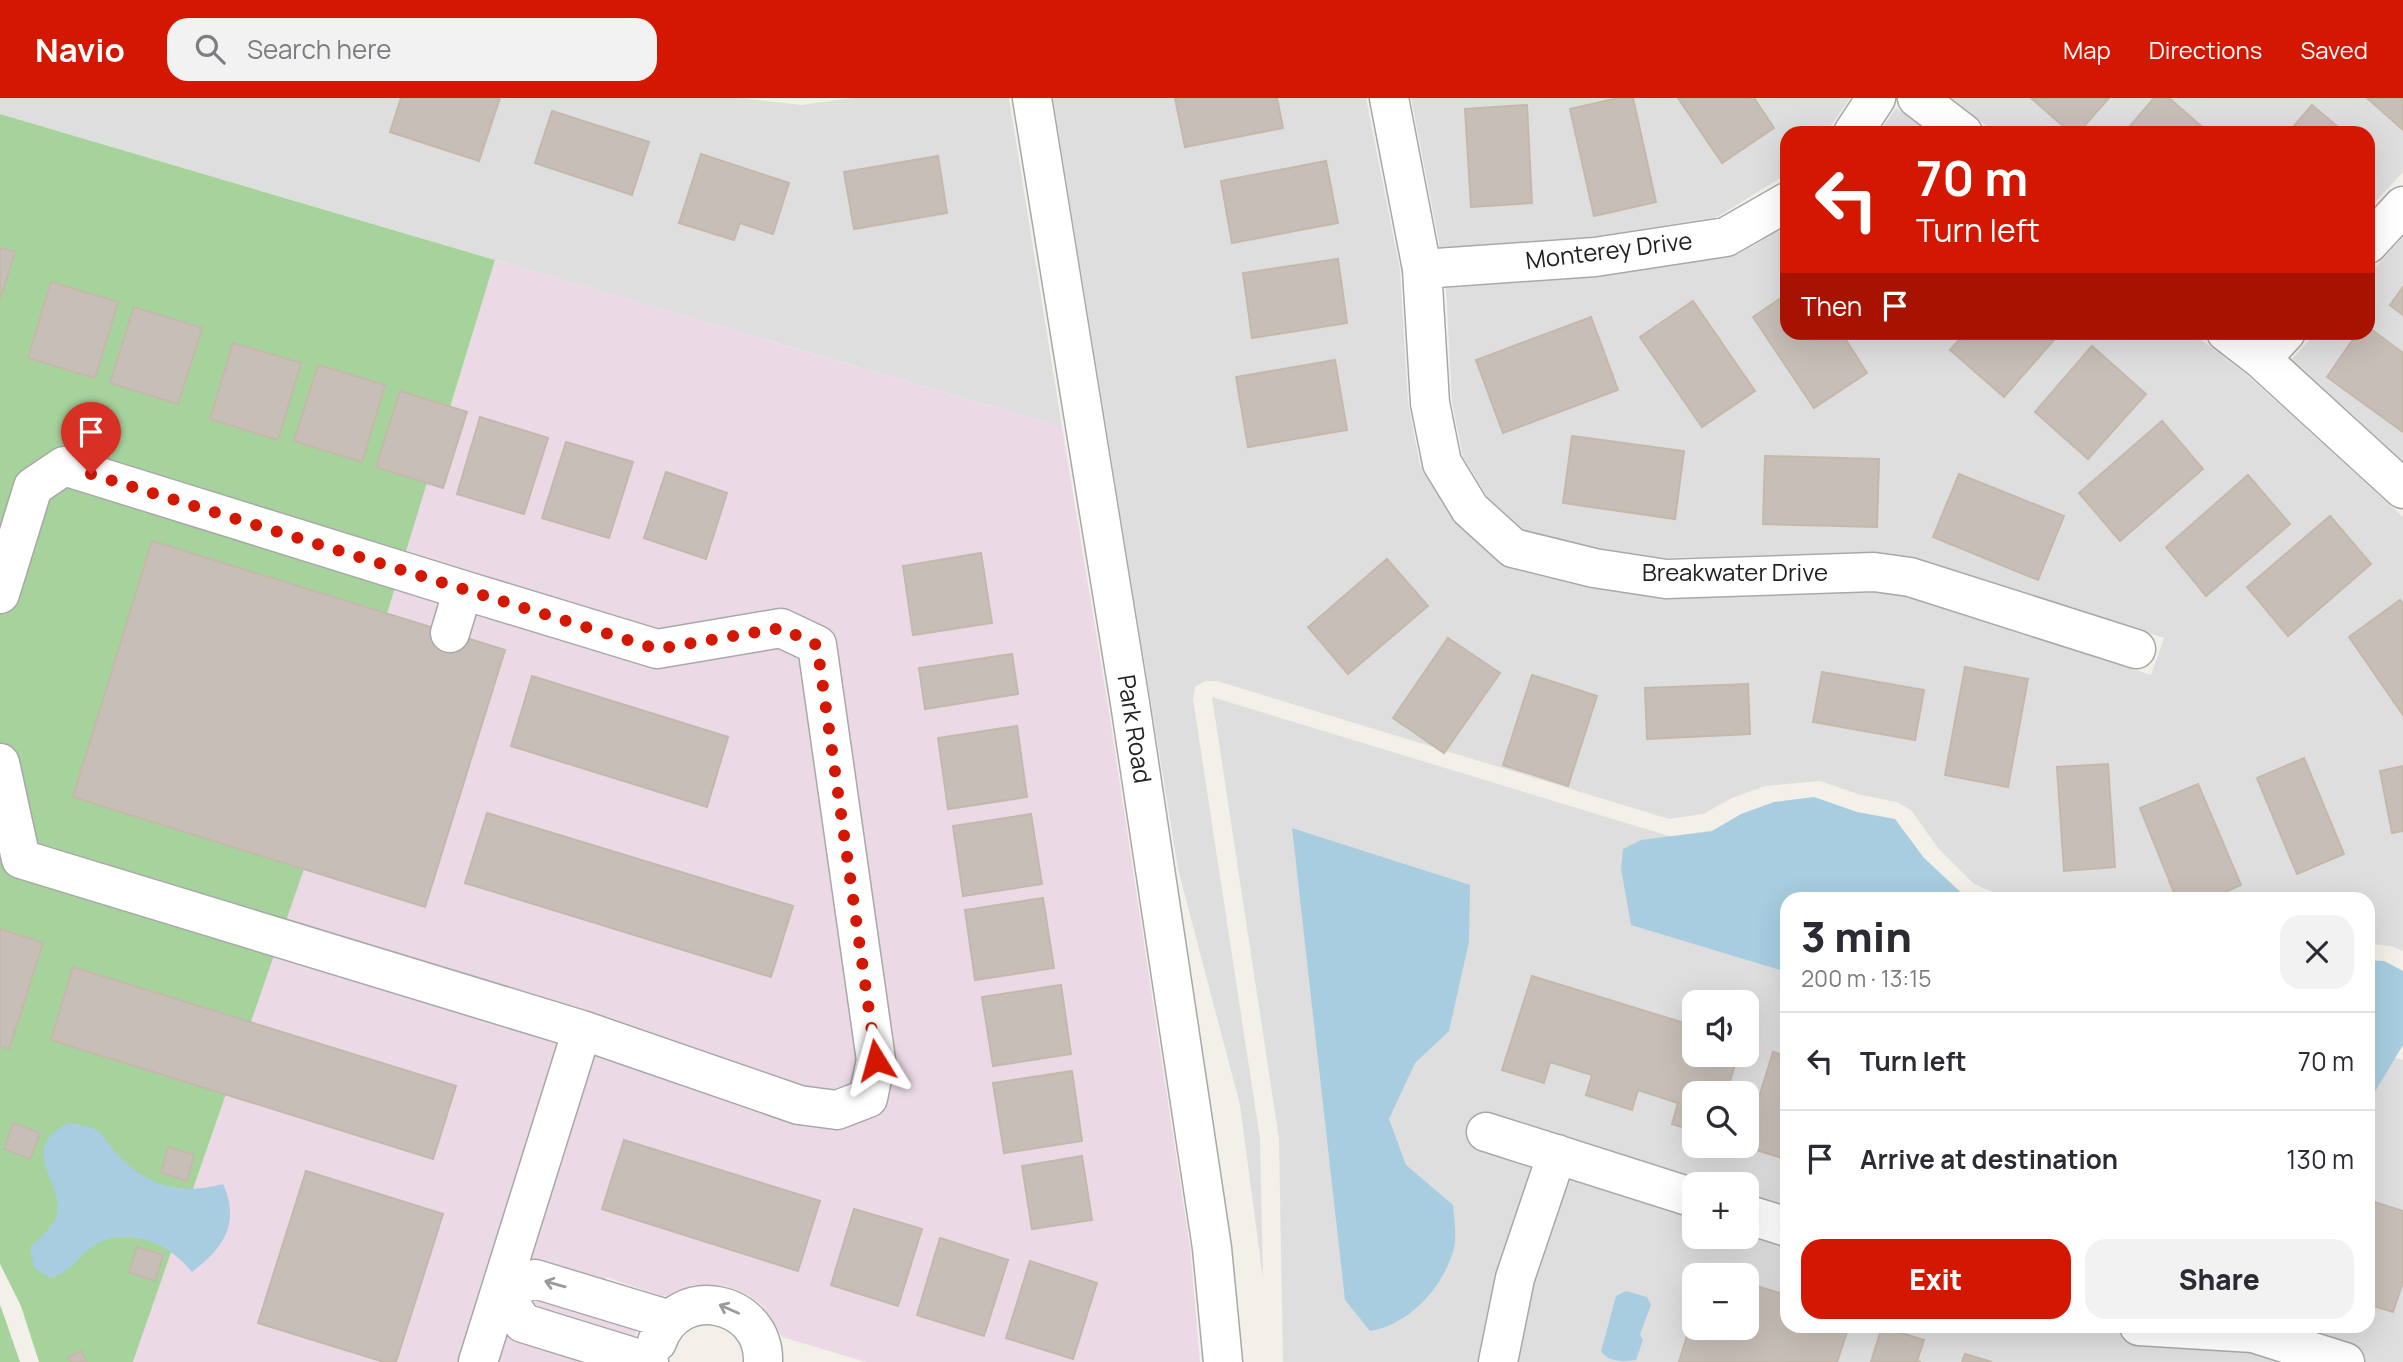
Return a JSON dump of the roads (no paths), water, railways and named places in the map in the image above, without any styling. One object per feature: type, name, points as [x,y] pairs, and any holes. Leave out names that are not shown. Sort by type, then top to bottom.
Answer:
[{"type":"street","name":"Park Road","points":[[1031,98],[1132,717],[1212,1248],[1223,1362]]},
{"type":"street","name":"Breakwater Drive","points":[[1389,98],[1422,269],[1430,403],[1442,463],[1470,509],[1513,548],[1594,568],[1666,579],[1874,572],[1910,577],[2136,649]]},
{"type":"street","points":[[1858,126],[1876,98]]},
{"type":"street","points":[[1917,98],[1954,126]]},
{"type":"street","name":"Monterey Drive","points":[[1422,269],[1595,257],[1727,237],[1780,206]]},
{"type":"street","points":[[2375,236],[2403,206]]},
{"type":"street","points":[[2253,340],[2274,346],[2403,489]]},
{"type":"street","points":[[0,594],[33,487],[64,466],[657,649],[781,628],[817,645],[876,1060],[868,1098],[837,1110],[799,1105],[582,1030],[21,859],[0,762]]},
{"type":"street","points":[[450,633],[463,590]]},
{"type":"street","points":[[478,1362],[582,1030]]},
{"type":"street","points":[[1486,1132],[1682,1194]]},
{"type":"street","points":[[1498,1362],[1515,1279],[1557,1154]]},
{"type":"street","points":[[1759,1218],[1780,1225]]},
{"type":"street","points":[[501,1291],[535,1279],[670,1320]]},
{"type":"street","points":[[501,1291],[523,1323],[649,1362]]},
{"type":"street","points":[[654,1362],[660,1333],[670,1320],[684,1310],[701,1304],[718,1304],[735,1310],[749,1321],[774,1359]]},
{"type":"street","points":[[2161,1339],[2253,1333],[2345,1362]]},
{"type":"water","points":[[1814,797],[1857,812],[1895,819],[1924,858],[1960,892],[1780,892],[1780,970],[1631,925],[1621,869],[1623,849],[1641,840],[1712,831],[1741,814],[1774,802]]},
{"type":"water","points":[[1292,828],[1470,885],[1469,942],[1449,1031],[1415,1063],[1389,1119],[1406,1165],[1453,1205],[1454,1248],[1442,1277],[1423,1302],[1398,1321],[1370,1331],[1345,1300]]},
{"type":"water","points":[[2375,960],[2384,961],[2403,971],[2403,1045],[2375,1091]]},
{"type":"water","points":[[68,1123],[96,1130],[134,1170],[158,1183],[195,1189],[223,1184],[230,1211],[229,1223],[226,1234],[212,1254],[192,1272],[159,1245],[133,1237],[119,1237],[92,1247],[69,1269],[50,1278],[34,1268],[30,1247],[50,1228],[57,1214],[57,1202],[46,1167],[45,1144]]},
{"type":"water","points":[[1626,1291],[1647,1297],[1651,1305],[1640,1334],[1643,1340],[1636,1360],[1621,1361],[1608,1358],[1601,1352],[1616,1296]]}]
